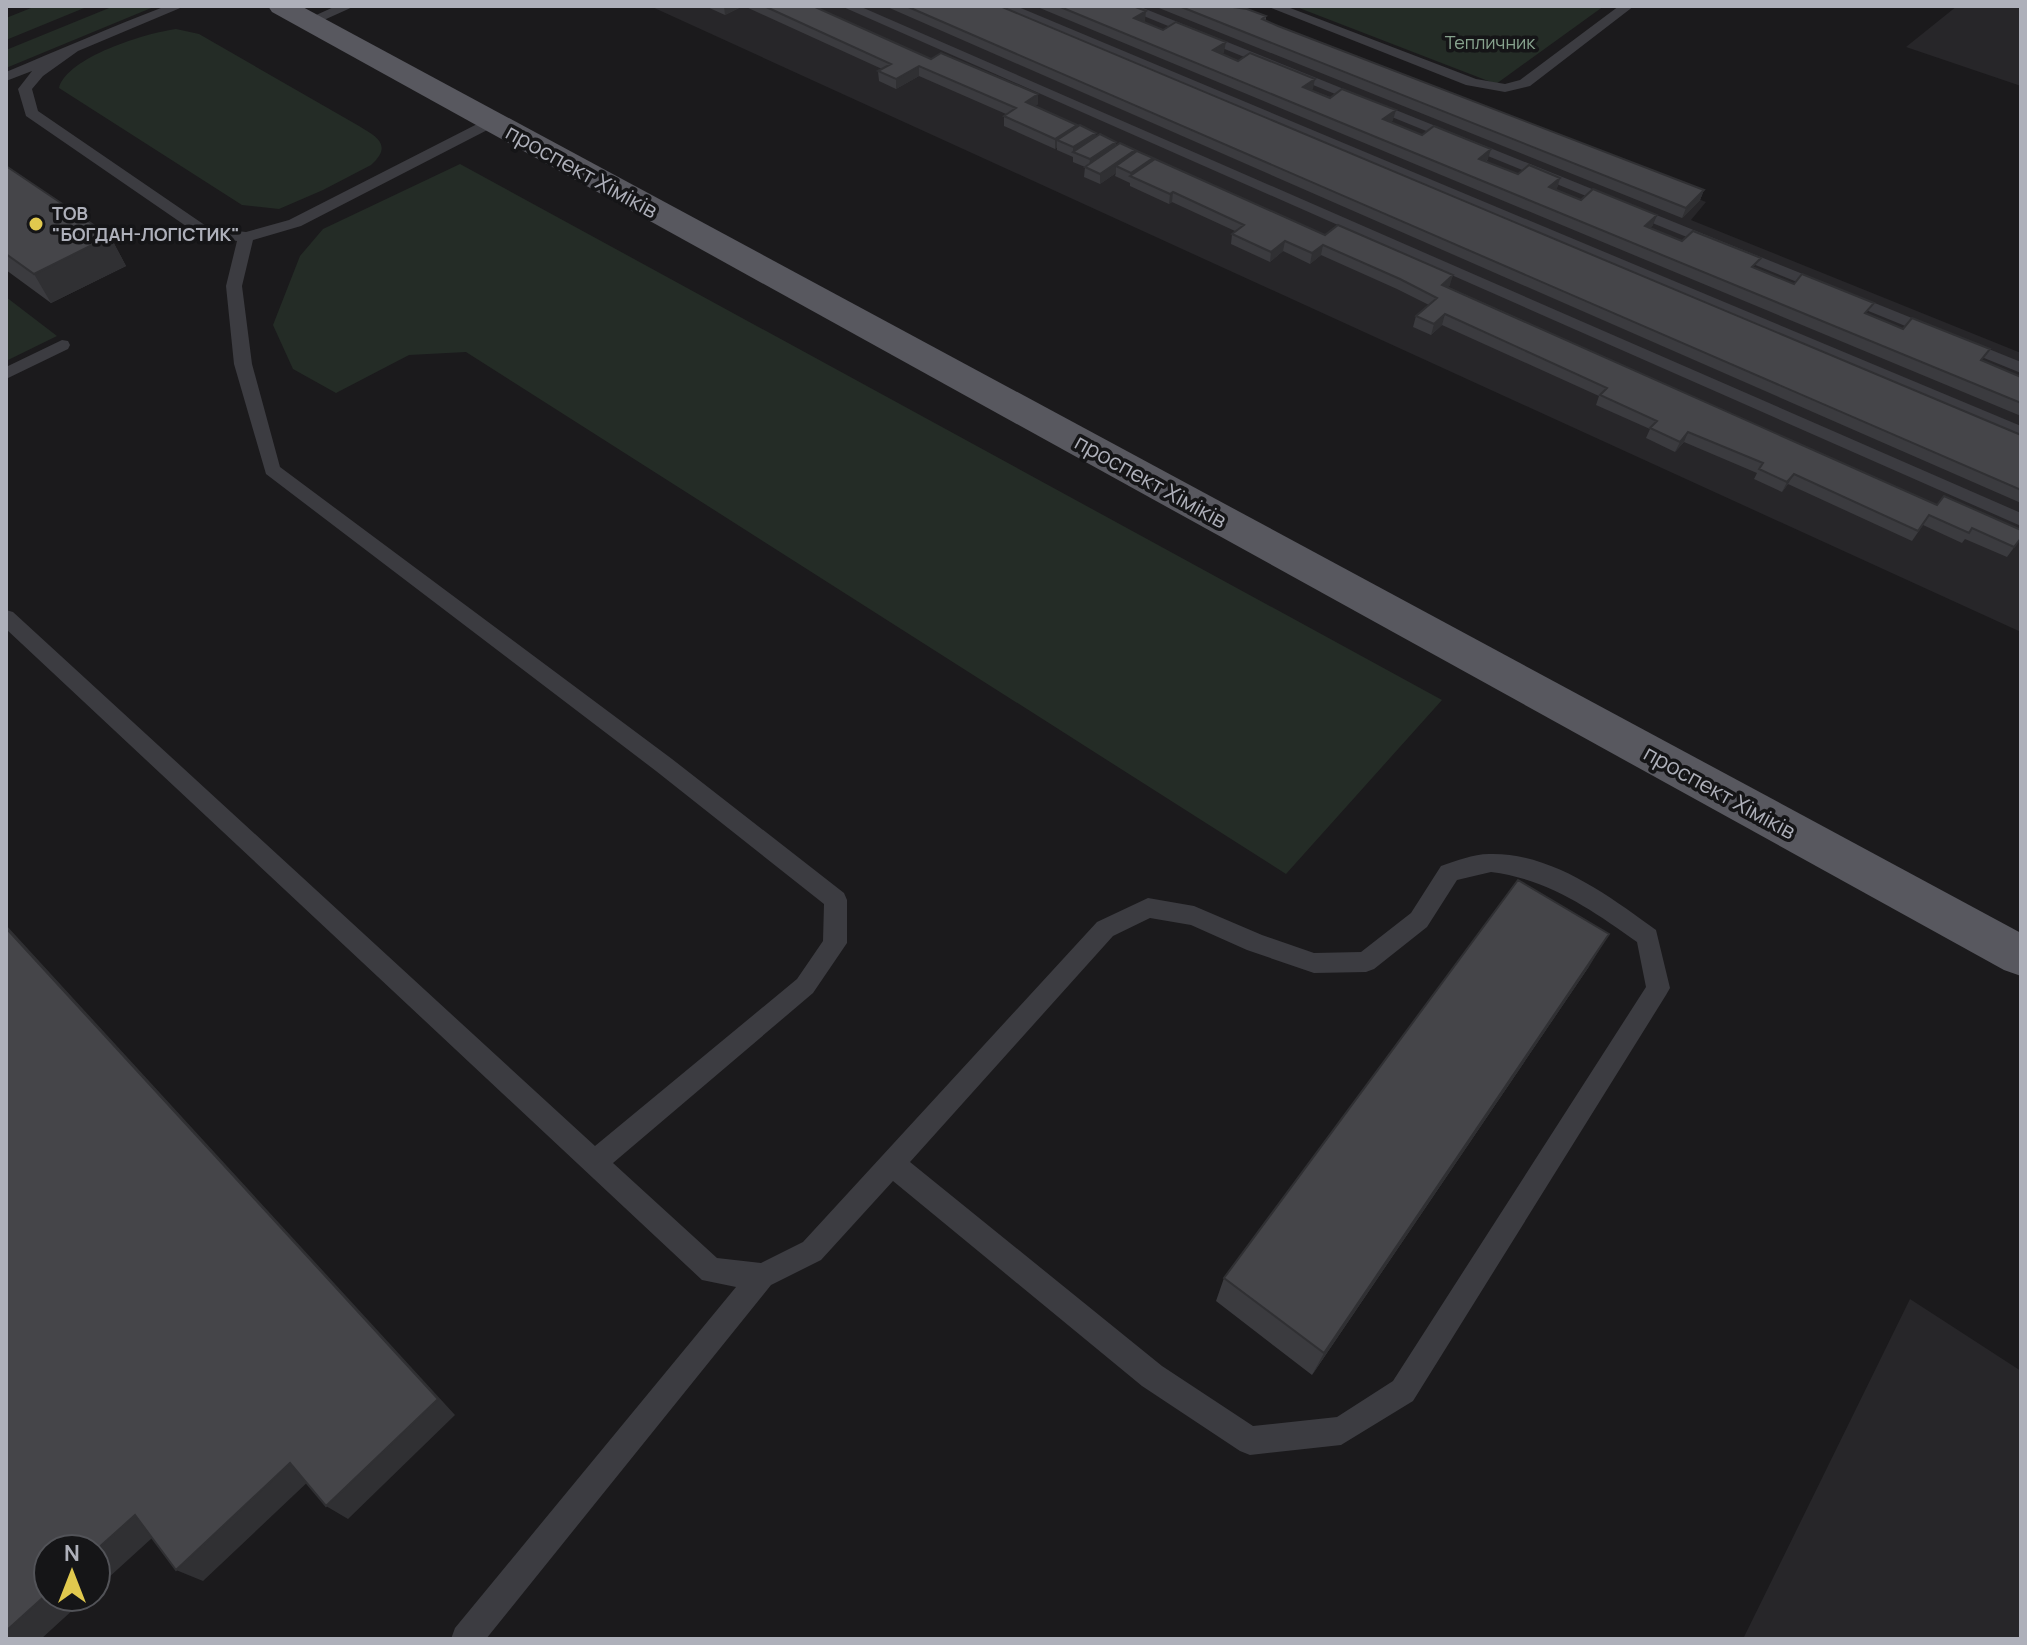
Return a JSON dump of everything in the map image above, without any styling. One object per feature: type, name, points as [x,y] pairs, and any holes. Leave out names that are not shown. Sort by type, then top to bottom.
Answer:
[{"type":"main road","name":"проспект Хіміків","points":[[295,14],[2021,956]]},
{"type":"lane","points":[[6,77],[178,6]]},
{"type":"lane","points":[[295,14],[348,6]]},
{"type":"lane","points":[[848,6],[2021,520]]},
{"type":"lane","points":[[1005,6],[2021,433]]},
{"type":"lane","points":[[1126,6],[2021,368]]},
{"type":"lane","points":[[1273,6],[1471,82],[1499,89],[1525,83],[1627,6]]},
{"type":"lane","points":[[59,55],[37,71],[25,89],[31,113],[205,232],[246,237],[295,223],[492,122]]},
{"type":"lane","points":[[246,237],[234,286],[243,364],[272,470],[664,765],[836,900],[835,943],[805,986],[594,1163]]},
{"type":"lane","points":[[6,374],[62,345]]},
{"type":"lane","points":[[6,617],[711,1271],[762,1276]]},
{"type":"lane","points":[[466,1639],[762,1276],[812,1251],[1105,929],[1148,908],[1194,916],[1255,943],[1314,963],[1366,962],[1419,920],[1449,873],[1489,863],[1536,870],[1604,906],[1648,937],[1658,988],[1403,1391],[1341,1431],[1250,1441],[1152,1376],[892,1164]]},
{"type":"shaded area","points":[[650,6],[1207,6],[1706,202],[1691,220],[2021,353],[2021,632]]},
{"type":"shaded area","points":[[1957,6],[2021,6],[2021,86],[1906,47]]},
{"type":"shaded area","points":[[1910,1299],[2021,1371],[2021,1639],[1743,1639]]},
{"type":"green space","points":[[36,6],[89,6],[6,40],[6,18]]},
{"type":"green space","points":[[114,6],[156,6],[6,68],[6,50]]},
{"type":"green space","name":"Тепличник","points":[[1294,6],[1604,6],[1496,84]]},
{"type":"green space","points":[[176,29],[199,34],[366,130],[380,142],[382,147],[378,158],[371,165],[323,190],[279,209],[242,205],[59,88],[76,66],[109,48]]},
{"type":"green space","points":[[460,164],[1442,700],[1286,874],[466,352],[409,355],[336,393],[293,369],[273,325],[300,256],[323,229]]},
{"type":"green space","points":[[6,297],[57,336],[6,361]]},
{"type":"building","points":[[764,6],[813,6],[931,59],[941,53],[1038,94],[1026,102],[1077,125],[1055,139],[1004,116],[1016,108],[919,66],[896,79],[878,71],[891,64]]},
{"type":"building","points":[[906,6],[1000,6],[2021,435],[2021,490]]},
{"type":"building","points":[[1058,6],[1133,6],[1146,11],[1134,18],[1163,30],[1176,22],[1226,42],[1213,50],[1238,61],[1250,53],[1315,79],[1303,87],[1330,98],[1342,89],[1396,110],[1383,119],[1422,135],[1434,126],[1491,149],[1479,159],[1518,174],[1529,165],[1560,178],[1549,187],[1581,200],[1593,189],[1657,215],[1645,226],[1682,241],[1693,231],[1761,258],[1752,267],[1794,284],[1802,274],[1874,303],[1865,313],[1903,329],[1912,318],[1990,349],[1981,360],[2021,377],[2021,403]]},
{"type":"building","points":[[1179,6],[1247,9],[1266,16],[1262,19],[1278,26],[1704,190],[1686,208]]},
{"type":"building","points":[[1080,125],[1096,133],[1073,147],[1057,140]]},
{"type":"building","points":[[1100,134],[1116,142],[1090,159],[1073,152]]},
{"type":"building","points":[[1120,143],[1135,150],[1100,174],[1085,167]]},
{"type":"building","points":[[1137,151],[1153,158],[1131,173],[1116,166]]},
{"type":"building","points":[[1155,159],[1325,235],[1338,225],[1453,275],[1442,285],[1937,505],[1944,496],[2021,530],[2021,538],[2014,547],[1972,528],[1969,533],[1929,515],[1918,531],[1794,474],[1787,482],[1759,469],[1763,463],[1688,432],[1680,442],[1650,428],[1657,421],[1600,395],[1607,388],[1445,314],[1434,324],[1416,316],[1437,298],[1400,279],[1323,245],[1312,253],[1285,241],[1271,252],[1232,234],[1244,225],[1130,176]]},
{"type":"building","points":[[6,166],[110,236],[34,274],[6,254]]},
{"type":"building","points":[[1518,880],[1609,934],[1324,1353],[1224,1278]]},
{"type":"building","points":[[6,928],[438,1399],[326,1506],[290,1463],[176,1570],[135,1515],[112,1536],[112,1533],[32,1533],[32,1607],[6,1631]]},
{"type":"place","name":"ТОВ \"БОГДАН-ЛОГІСТИК\"","points":[[36,224]]}]
